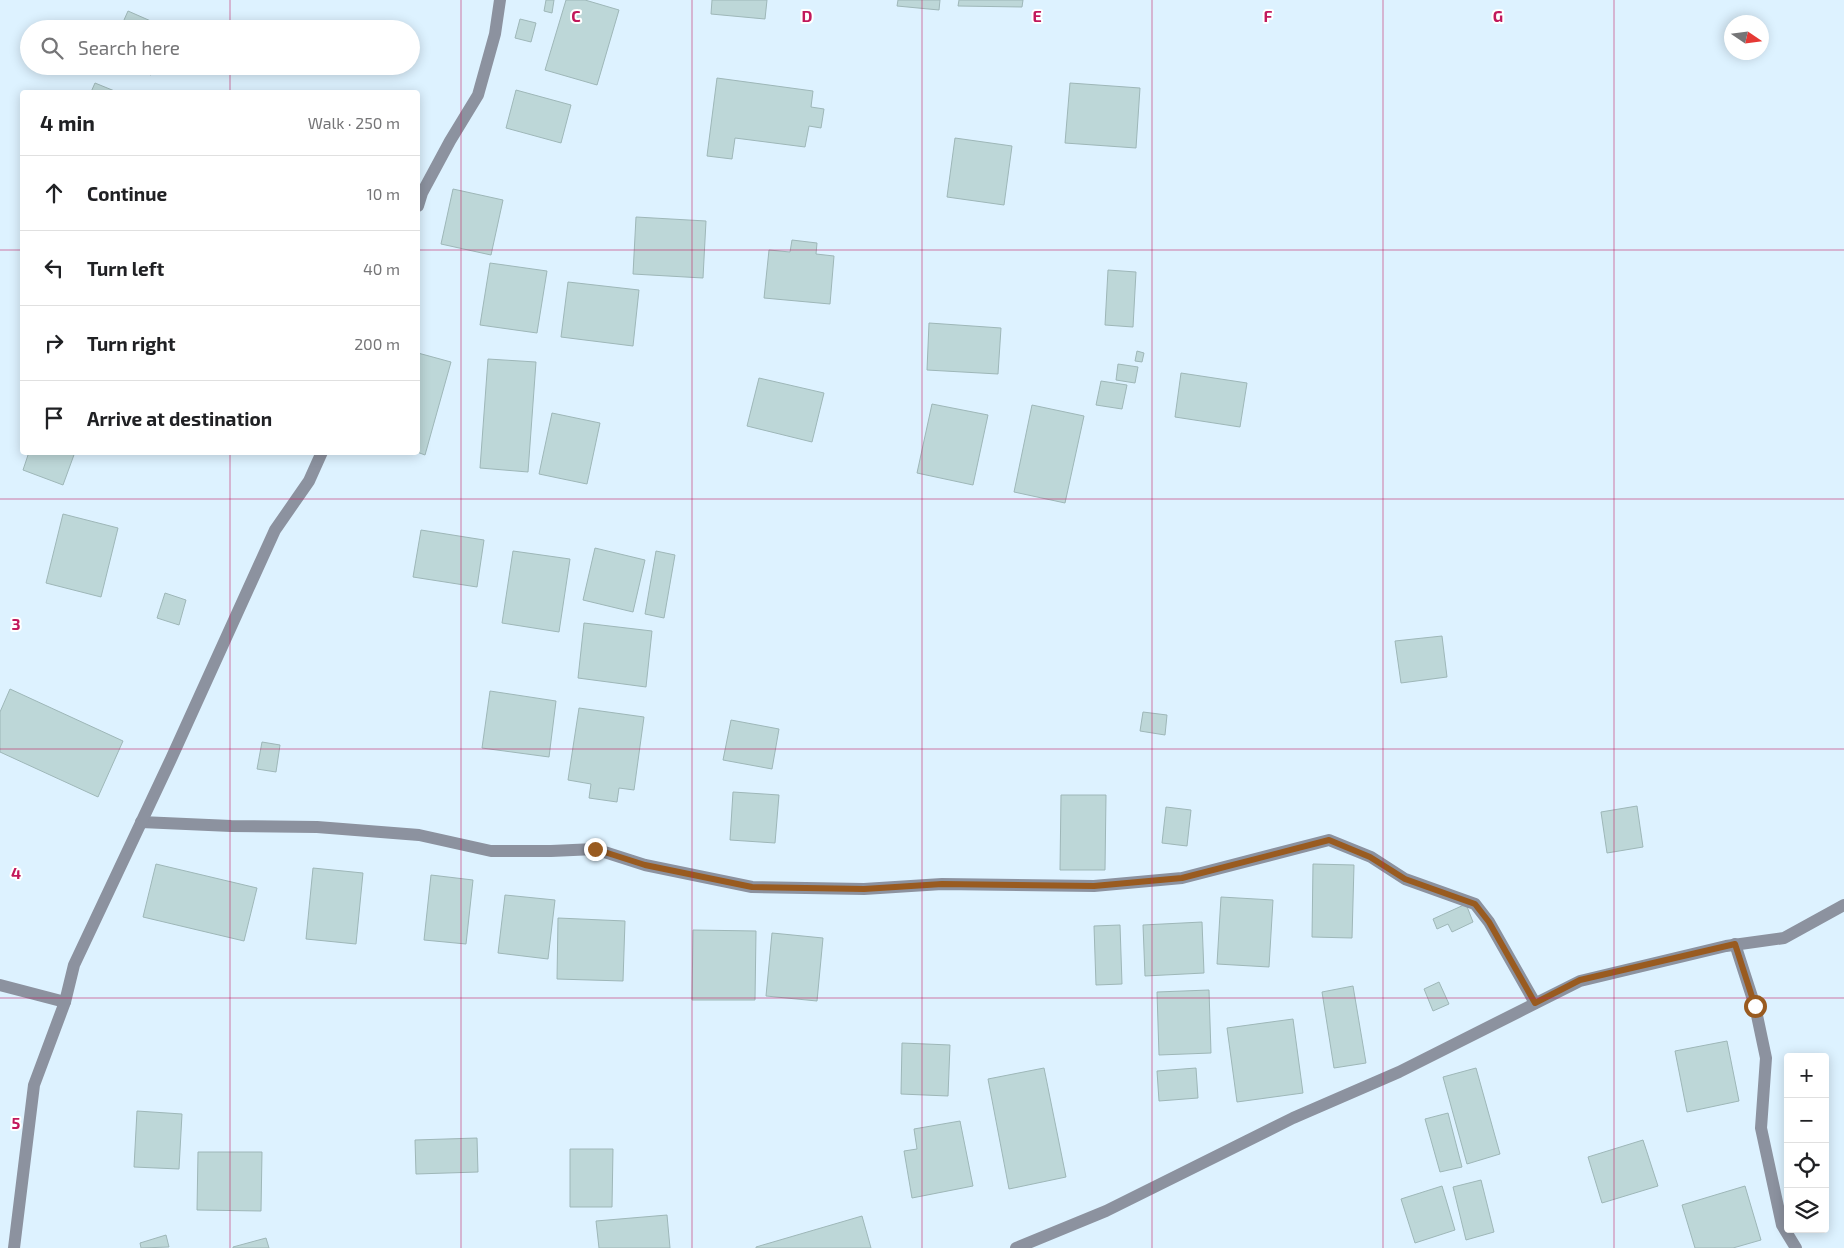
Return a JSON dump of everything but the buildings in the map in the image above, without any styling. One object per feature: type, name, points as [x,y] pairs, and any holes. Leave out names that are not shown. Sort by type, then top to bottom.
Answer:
[{"type":"street","points":[[420,200],[450,141],[478,95],[495,34],[500,0]]},
{"type":"street","points":[[14,1248],[34,1085],[65,1002],[74,965],[275,530],[309,481],[321,455]]},
{"type":"street","points":[[141,822],[317,827],[419,835],[491,851],[595,849],[645,865],[752,887],[864,889],[942,884],[1094,886],[1182,878],[1329,840],[1370,857],[1405,879],[1475,904],[1489,922],[1535,1003]]},
{"type":"street","points":[[1016,1248],[1106,1211],[1293,1118],[1399,1072],[1580,980],[1735,944],[1784,938],[1844,905]]},
{"type":"street","points":[[1735,944],[1755,1006],[1766,1058],[1761,1128],[1782,1225],[1796,1248]]},
{"type":"street","points":[[0,986],[65,1002]]},
{"type":"route","points":[[595,849],[645,865],[752,887],[864,889],[942,884],[1094,886],[1182,878],[1329,840],[1370,857],[1405,879],[1475,904],[1489,922],[1535,1003],[1580,980],[1735,944],[1755,1006]]}]
